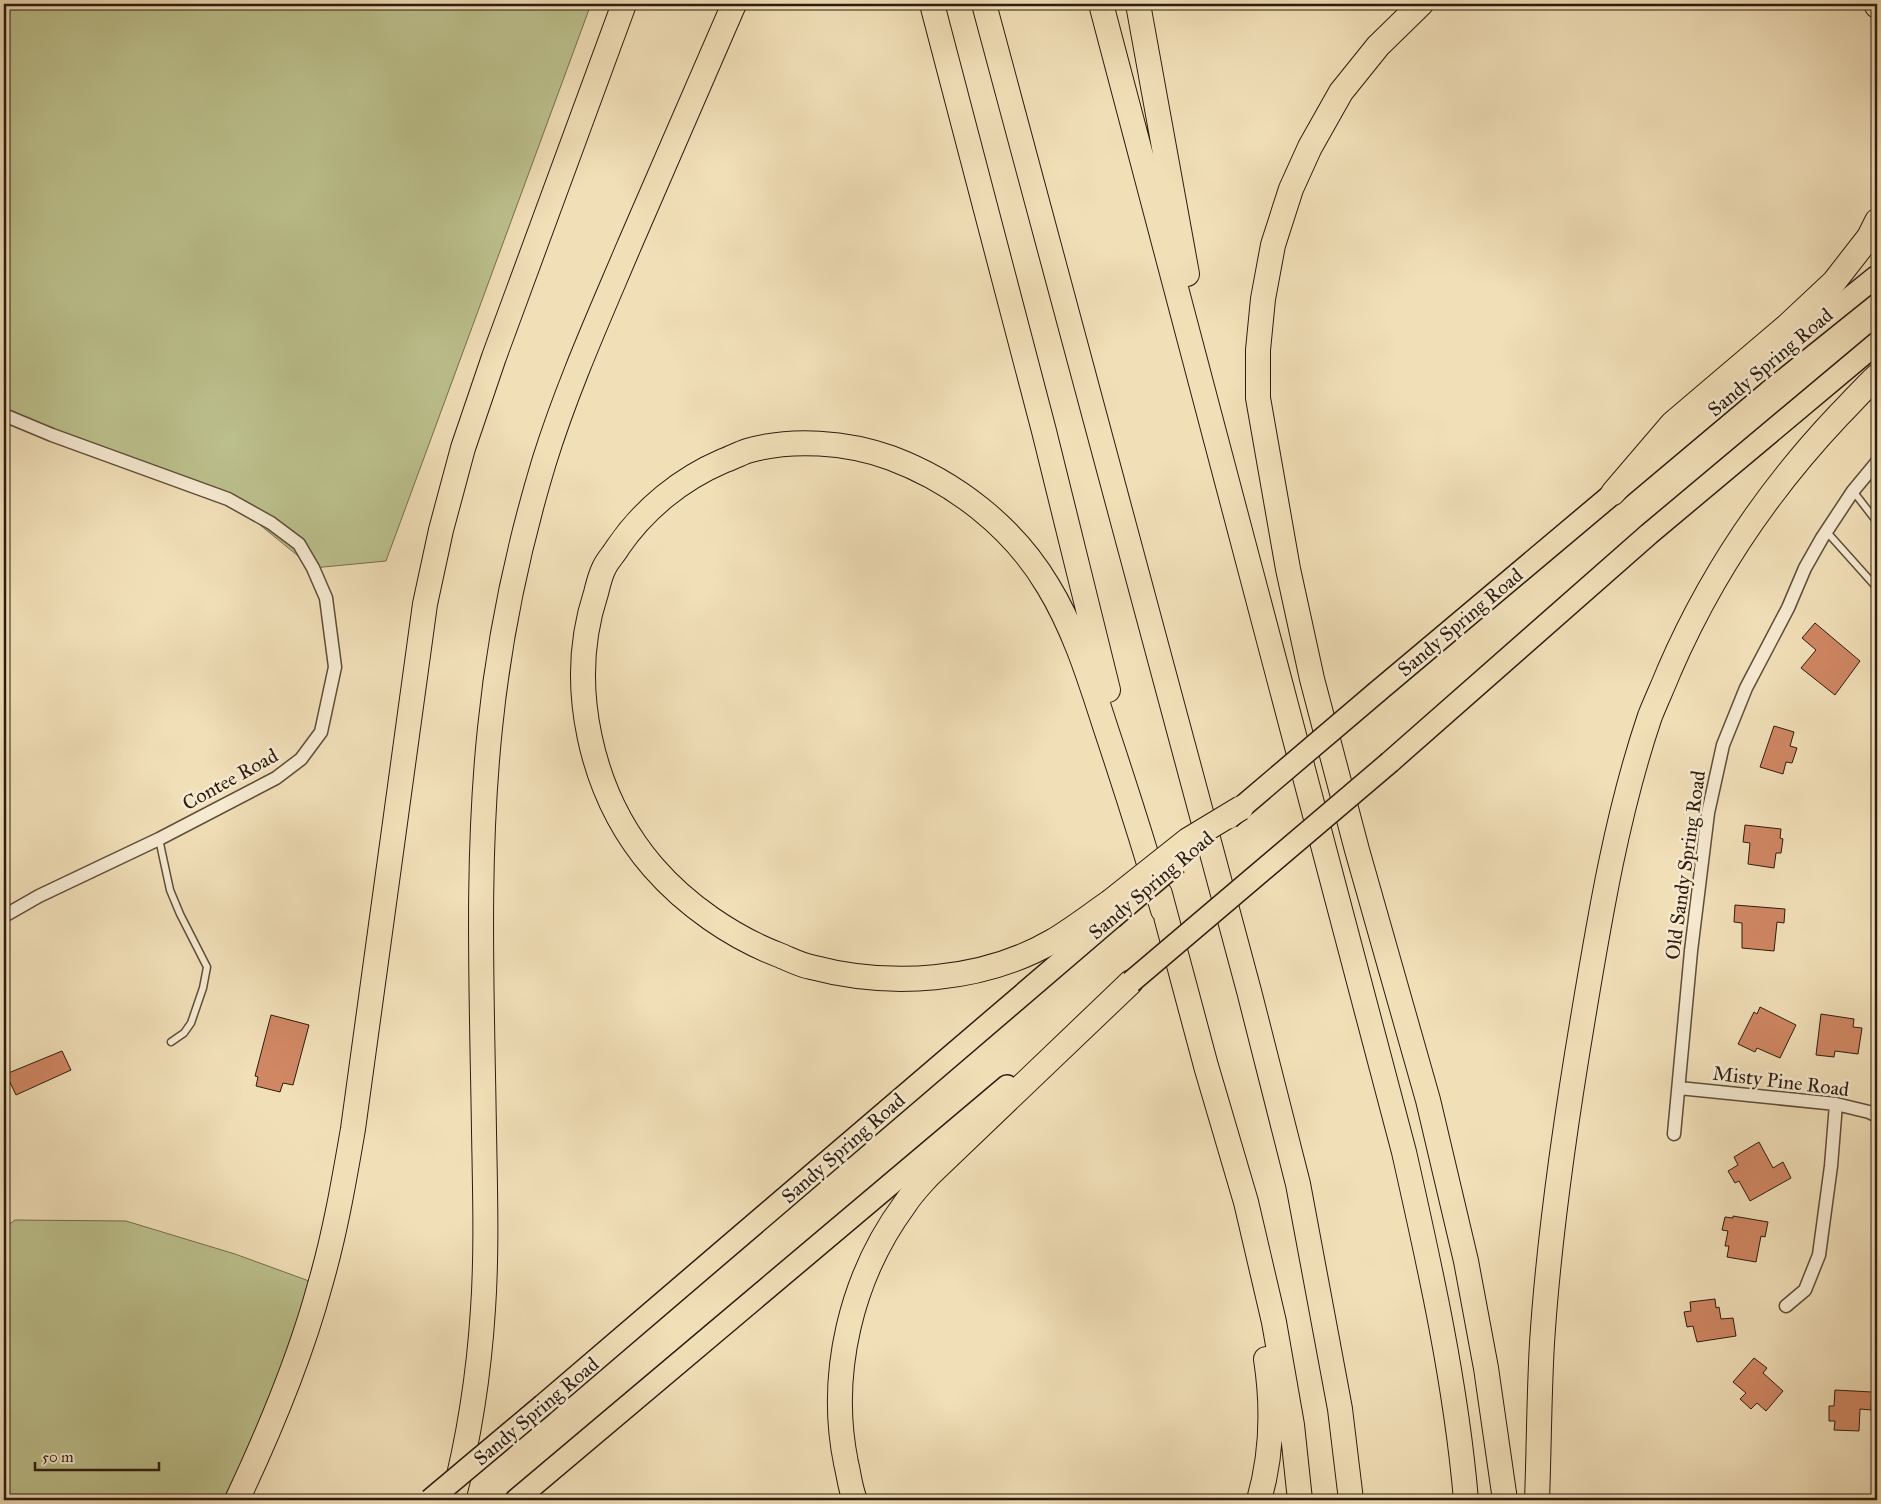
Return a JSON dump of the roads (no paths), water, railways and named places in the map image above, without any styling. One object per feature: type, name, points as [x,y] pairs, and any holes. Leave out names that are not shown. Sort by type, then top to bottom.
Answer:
[{"type":"highway","points":[[237,1500],[266,1437],[296,1362],[320,1285],[340,1199],[353,1129],[423,613],[441,530],[464,448],[494,357],[624,4]]},
{"type":"highway","points":[[453,1500],[474,1391],[483,1309],[485,1240],[481,938],[482,820],[490,724],[505,627],[522,547],[542,471],[570,387],[606,299],[734,4]]},
{"type":"highway","points":[[932,4],[1044,431],[1164,910],[1206,1066],[1246,1202],[1274,1322],[1292,1425],[1300,1500]]},
{"type":"highway","points":[[984,4],[1296,1174],[1335,1382],[1351,1500]]},
{"type":"highway","points":[[1101,4],[1406,1161],[1432,1275],[1450,1381],[1466,1500]]},
{"type":"highway","points":[[1138,4],[1177,212],[1208,407]]},
{"type":"highway","points":[[1421,4],[1378,46],[1341,92],[1310,147],[1291,189],[1273,245],[1263,299],[1258,350],[1258,398],[1286,559],[1312,680],[1356,850],[1428,1100],[1466,1261],[1486,1368],[1505,1500]]},
{"type":"highway","points":[[1613,493],[1672,424],[1786,328],[1834,282],[1869,237],[1877,221]]},
{"type":"highway","points":[[1537,1500],[1542,1344],[1549,1264],[1570,1096],[1612,857],[1630,781],[1651,714],[1678,652],[1704,599],[1735,546],[1769,496],[1816,439],[1877,376]]},
{"type":"highway","points":[[1164,910],[1103,719],[1071,628],[1047,583],[1015,541],[988,515],[953,489],[915,467],[876,452],[835,445],[788,444],[748,451],[704,469],[660,499],[629,532],[604,569],[590,609],[582,656],[584,702],[592,752],[605,790],[628,832],[653,867],[686,899],[722,927],[760,948],[809,967],[867,978],[914,979],[968,974],[1015,958],[1050,943],[1111,910],[1188,840],[1241,808]]},
{"type":"highway","points":[[854,1500],[842,1434],[840,1381],[845,1341],[856,1302],[869,1267],[885,1236],[905,1204],[929,1174],[1131,982]]},
{"type":"highway","points":[[1206,1066],[1261,1325],[1269,1382],[1270,1430],[1265,1479],[1259,1500]]},
{"type":"main road","name":"Sandy Spring Road","points":[[1241,808],[1762,368],[1877,276]]},
{"type":"main road","points":[[521,1496],[1390,762],[1649,534],[1877,343]]},
{"type":"main road","name":"Sandy Spring Road","points":[[430,1500],[543,1405],[1111,910]]},
{"type":"street","name":"Contee Road","points":[[4,415],[52,435],[228,499],[271,523],[299,544],[313,568],[326,598],[335,667],[321,732],[301,759],[276,778],[159,839],[39,896],[4,916]]},
{"type":"street","name":"Old Sandy Spring Road","points":[[1674,1134],[1691,951],[1708,813],[1723,745],[1746,688],[1788,608],[1805,568],[1826,531],[1853,491],[1877,462]]},
{"type":"street","name":"Misty Pine Road","points":[[1679,1088],[1836,1104],[1869,1112],[1877,1116]]},
{"type":"street","points":[[1786,1306],[1805,1290],[1819,1255],[1831,1166],[1836,1104]]},
{"type":"lane","points":[[1853,491],[1877,522]]},
{"type":"lane","points":[[1826,531],[1877,588]]},
{"type":"lane","points":[[159,839],[170,890],[207,967],[203,988],[191,1023],[184,1033],[171,1042]]}]
